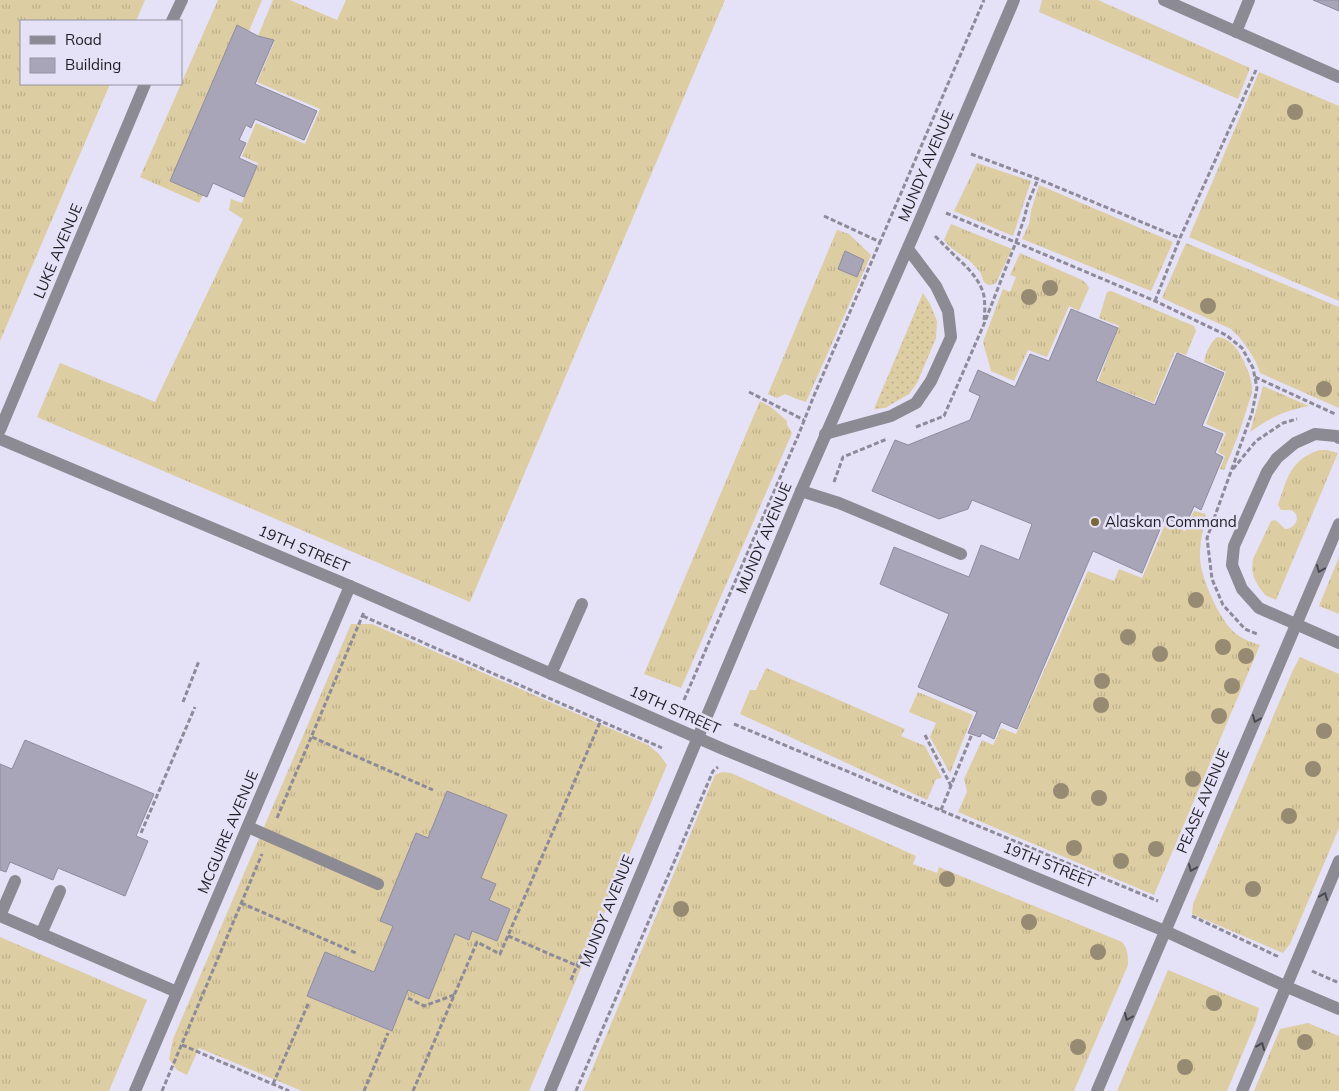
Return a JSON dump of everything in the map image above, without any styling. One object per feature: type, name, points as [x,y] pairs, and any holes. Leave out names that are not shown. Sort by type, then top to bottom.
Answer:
[{"type":"street","points":[[172,20],[182,0]]},
{"type":"street","name":"MUNDY AVENUE","points":[[550,1091],[825,434],[908,249],[1014,0]]},
{"type":"street","points":[[1164,0],[1339,77]]},
{"type":"street","points":[[1236,32],[1249,0]]},
{"type":"street","name":"LUKE AVENUE","points":[[0,430],[145,85]]},
{"type":"street","points":[[825,434],[892,416],[916,403],[931,381],[950,336],[948,312],[936,286],[908,249]]},
{"type":"street","points":[[1339,438],[1315,434],[1295,443],[1277,458],[1267,472],[1234,546],[1232,565],[1242,589],[1259,608],[1339,643]]},
{"type":"street","name":"19TH STREET","points":[[0,439],[350,586],[697,738],[1165,931],[1339,1009]]},
{"type":"street","points":[[801,491],[834,501],[961,554]]},
{"type":"street","name":"PEASE AVENUE","points":[[1097,1091],[1339,524]]},
{"type":"street","name":"MCGUIRE AVENUE","points":[[135,1091],[350,586]]},
{"type":"street","points":[[551,674],[582,604]]},
{"type":"street","points":[[248,827],[378,884]]},
{"type":"street","points":[[1242,1091],[1339,861]]},
{"type":"street","points":[[15,882],[0,916],[178,992]]},
{"type":"street","points":[[41,934],[60,891]]},
{"type":"path","points":[[684,700],[984,0]]},
{"type":"path","points":[[1155,301],[1180,238],[1256,70]]},
{"type":"path","points":[[971,154],[1038,179],[1180,238]]},
{"type":"path","points":[[946,213],[1155,301],[1226,335],[1242,348],[1253,368],[1258,388],[1252,413],[1207,538],[1212,579],[1223,605],[1245,629],[1257,634]]},
{"type":"path","points":[[824,216],[880,242]]},
{"type":"path","points":[[935,236],[967,266],[976,278],[984,295],[984,324]]},
{"type":"path","points":[[1255,377],[1335,414]]},
{"type":"path","points":[[749,392],[804,420]]},
{"type":"path","points":[[363,616],[662,748]]},
{"type":"path","points":[[183,702],[199,661]]},
{"type":"path","points":[[142,833],[196,707]]},
{"type":"path","points":[[413,1091],[477,942],[500,954],[601,720]]},
{"type":"path","points":[[734,724],[1175,908],[1296,965],[1339,983]]},
{"type":"path","points":[[941,810],[972,734]]},
{"type":"path","points":[[925,735],[951,787]]},
{"type":"path","points":[[312,737],[433,790]]},
{"type":"path","points":[[576,1091],[713,771]]},
{"type":"path","points":[[241,903],[356,953]]},
{"type":"path","points":[[508,936],[599,975]]},
{"type":"path","points":[[571,980],[582,953]]},
{"type":"path","points":[[408,998],[424,1006],[454,995]]},
{"type":"path","points":[[273,1084],[309,1002]]},
{"type":"path","points":[[364,1091],[388,1033]]},
{"type":"path","points":[[181,1045],[289,1091]]},
{"type":"path","points":[[162,1091],[165,1084]]},
{"type":"green space","points":[[0,0],[145,0],[136,20],[20,20],[20,85],[110,85],[0,341]]},
{"type":"green space","points":[[218,0],[262,0],[249,31],[237,26],[170,181],[203,195],[199,203],[140,177]]},
{"type":"green space","points":[[273,0],[290,0],[337,20],[346,0],[725,0],[470,602],[37,417],[60,363],[155,402],[243,219],[229,210],[231,199],[242,203],[258,163],[242,156],[256,123],[305,144],[320,109],[257,82],[274,43],[258,36]]},
{"type":"green space","points":[[1042,0],[1098,0],[1250,68],[1238,99],[1039,12]]},
{"type":"green space","points":[[1259,72],[1339,106],[1339,301],[1189,237]]},
{"type":"green space","points":[[977,163],[1031,181],[1013,236],[954,211]]},
{"type":"green space","points":[[1039,185],[1173,242],[1151,291],[1022,239],[1029,224]]},
{"type":"green space","points":[[951,224],[1012,249],[996,283],[988,285],[985,283],[980,272],[972,263],[950,247],[944,240]]},
{"type":"green space","points":[[837,230],[849,234],[871,255],[806,402],[785,394],[777,398],[768,394]],"holes":[[[845,252],[864,260],[857,276]]]},
{"type":"green space","points":[[1186,243],[1339,307],[1339,408],[1260,373],[1248,349],[1231,329],[1162,298]]},
{"type":"green space","points":[[1020,253],[1080,279],[1089,288],[1079,311],[1069,306],[1047,357],[1028,350],[1014,381],[991,371],[983,342],[1003,289],[1010,292],[1016,277],[1010,275]]},
{"type":"green space","points":[[1111,291],[1194,326],[1196,331],[1186,355],[1175,352],[1154,403],[1098,381],[1119,326],[1099,318],[1107,292]]},
{"type":"green space","points":[[923,293],[937,321],[936,338],[917,383],[909,394],[885,408],[874,409]]},
{"type":"green space","points":[[1217,337],[1228,341],[1239,352],[1251,380],[1252,389],[1242,424],[1224,470],[1220,469],[1225,456],[1218,452],[1226,433],[1206,424],[1226,372],[1204,362],[1212,342]]},
{"type":"green space","points":[[1263,386],[1309,406],[1278,415],[1250,432]]},
{"type":"green space","points":[[760,401],[771,407],[787,421],[787,425],[792,433],[681,688],[644,674]]},
{"type":"green space","points":[[1320,450],[1338,453],[1276,600],[1265,595],[1259,587],[1252,569],[1253,559],[1271,521],[1275,520],[1285,529],[1295,524],[1296,514],[1290,510],[1281,510],[1278,505],[1284,487],[1291,471],[1296,465],[1310,454]]},
{"type":"green space","points":[[1194,511],[1206,514],[1200,557],[1206,584],[1215,604],[1225,621],[1236,634],[1260,645],[1154,895],[958,812],[967,792],[964,779],[982,740],[993,745],[1001,728],[1016,734],[1088,571],[1114,581],[1119,569],[1142,578],[1166,522],[1185,531]]},
{"type":"green space","points":[[1339,557],[1339,614],[1319,606]]},
{"type":"green space","points":[[351,624],[372,624],[648,745],[659,754],[667,765],[529,1091],[302,1091],[199,1048],[187,1075],[177,1070],[169,1059],[173,1039]],"holes":[[[447,791],[507,815],[481,878],[496,884],[489,900],[510,909],[497,941],[472,931],[469,940],[455,934],[429,998],[408,990],[391,1031],[307,996],[325,952],[374,972],[393,926],[380,921],[416,834],[428,838]]]},
{"type":"green space","points":[[1300,657],[1339,674],[1339,828],[1290,944],[1283,953],[1192,914],[1193,904]]},
{"type":"green space","points":[[766,668],[905,729],[901,736],[925,746],[942,778],[936,779],[927,800],[740,714],[750,690],[756,690]]},
{"type":"green space","points":[[918,692],[973,715],[950,773],[930,737],[936,723],[909,712]]},
{"type":"green space","points":[[722,772],[731,773],[916,856],[913,864],[937,873],[939,867],[1122,942],[1127,952],[1128,965],[1074,1091],[583,1091],[715,775]]},
{"type":"green space","points":[[0,937],[147,1000],[109,1091],[0,1091]]},
{"type":"green space","points":[[1168,970],[1259,1008],[1256,1021],[1227,1091],[1117,1091]]},
{"type":"green space","points":[[1308,1023],[1339,1036],[1339,1091],[1254,1091],[1280,1029]]},
{"type":"building","points":[[1313,0],[1339,0],[1339,11]]},
{"type":"building","points":[[237,25],[258,36],[274,40],[255,84],[317,111],[304,140],[255,119],[251,128],[246,125],[239,140],[246,143],[239,158],[257,166],[244,197],[213,183],[207,197],[170,181]]},
{"type":"building","points":[[845,251],[864,260],[857,277],[838,269]]},
{"type":"building","name":"Alaskan Command","points":[[1071,309],[1118,328],[1096,381],[1155,405],[1177,353],[1224,373],[1202,426],[1223,434],[1215,453],[1223,457],[1201,510],[1194,506],[1185,527],[1165,517],[1142,573],[1093,551],[1017,729],[1001,722],[994,739],[982,733],[980,737],[968,733],[977,712],[918,687],[949,614],[880,584],[894,547],[969,577],[981,545],[1019,560],[1032,524],[972,500],[968,509],[939,519],[872,491],[895,440],[908,445],[970,420],[980,396],[969,391],[978,370],[1015,387],[1030,354],[1049,361]]},
{"type":"building","points":[[25,740],[154,794],[136,836],[148,841],[125,896],[58,868],[53,880],[10,862],[6,872],[0,870],[0,764],[12,769]]},
{"type":"building","points":[[447,791],[507,815],[481,878],[496,884],[489,900],[510,909],[497,941],[472,931],[469,940],[455,934],[429,999],[408,990],[392,1031],[307,996],[325,952],[374,972],[393,926],[380,921],[416,833],[428,838]]},
{"type":"place","name":"Alaskan Command","points":[[1095,522]]}]
